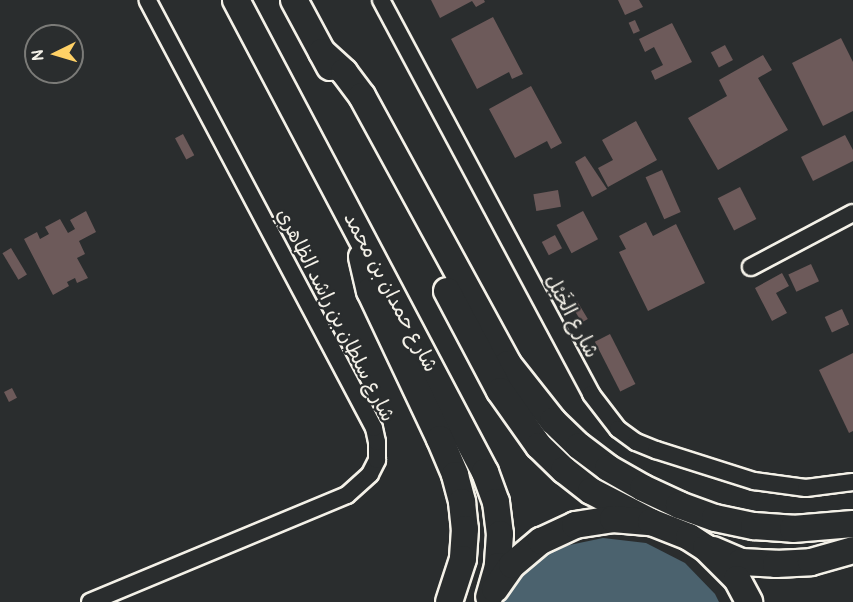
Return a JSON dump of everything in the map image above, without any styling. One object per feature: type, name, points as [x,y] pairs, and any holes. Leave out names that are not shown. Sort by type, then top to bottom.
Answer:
[{"type":"main road","name":"شارع حمدان بن محمد","points":[[236,0],[485,472],[492,492],[500,534],[498,566],[488,599]]},
{"type":"main road","points":[[294,0],[500,391],[518,420],[564,470],[620,508],[670,528],[706,548],[741,562],[776,564],[811,562],[853,550]]},
{"type":"main road","points":[[322,52],[344,72],[362,96],[508,364],[541,407],[579,446],[608,468],[643,488],[679,505],[715,518],[754,526],[793,529],[853,524]]},
{"type":"main road","points":[[354,222],[370,291],[440,439],[455,475],[462,502],[465,529],[463,559],[449,602]]},
{"type":"main road","points":[[488,599],[512,566],[541,541],[575,525],[613,519],[651,522]]},
{"type":"main road","points":[[706,548],[737,579],[749,602]]},
{"type":"street","name":"شارع سلطان بن راشد الظاهري","points":[[90,602],[347,495],[370,474],[377,460],[374,428],[147,0]]},
{"type":"street","name":"شارع الخَيْل","points":[[381,0],[591,394],[618,429],[636,442],[656,450],[754,481],[806,488],[853,482]]},
{"type":"street","points":[[751,267],[853,213]]},
{"type":"water","points":[[603,538],[646,543],[685,563],[715,594],[719,602],[497,602],[523,570],[560,547]]},
{"type":"building","points":[[431,0],[484,0],[485,2],[476,7],[472,1],[440,18]]},
{"type":"building","points":[[618,0],[639,0],[643,7],[625,15]]},
{"type":"building","points":[[493,17],[523,74],[512,79],[509,72],[477,89],[451,39]]},
{"type":"building","points":[[635,20],[640,31],[633,34],[629,23]]},
{"type":"building","points":[[672,23],[692,62],[655,80],[651,71],[663,65],[654,47],[645,52],[639,39]]},
{"type":"building","points":[[841,38],[853,62],[853,111],[823,126],[792,63]]},
{"type":"building","points":[[725,45],[733,60],[719,68],[711,53]]},
{"type":"building","points":[[763,55],[772,70],[758,78],[788,130],[718,170],[688,118],[727,96],[719,80]]},
{"type":"building","points":[[531,86],[562,143],[551,149],[547,141],[515,158],[489,109]]},
{"type":"building","points":[[636,121],[657,160],[608,187],[598,168],[613,160],[602,140]]},
{"type":"building","points":[[183,134],[194,155],[186,159],[175,138]]},
{"type":"building","points":[[845,135],[853,150],[853,161],[813,181],[801,157]]},
{"type":"building","points":[[585,156],[607,189],[592,197],[575,162]]},
{"type":"building","points":[[662,170],[681,212],[664,219],[646,177]]},
{"type":"building","points":[[740,187],[756,219],[734,230],[718,198]]},
{"type":"building","points":[[558,190],[561,207],[536,211],[533,194]]},
{"type":"building","points":[[86,211],[96,232],[79,241],[85,254],[77,258],[88,278],[77,283],[75,278],[67,282],[69,286],[53,295],[24,239],[37,232],[40,239],[49,234],[45,227],[60,219],[68,233],[75,229],[70,220]]},
{"type":"building","points":[[583,211],[598,239],[572,253],[557,225]]},
{"type":"building","points":[[646,222],[653,236],[676,224],[705,283],[648,311],[619,252],[626,249],[619,236]]},
{"type":"building","points":[[555,235],[562,248],[549,255],[542,242]]},
{"type":"building","points":[[11,248],[27,275],[18,280],[2,253]]},
{"type":"building","points":[[811,264],[819,281],[796,292],[788,275]]},
{"type":"building","points":[[782,273],[789,286],[776,293],[787,313],[772,321],[755,288]]},
{"type":"building","points":[[577,301],[588,319],[582,323],[571,305]]},
{"type":"building","points":[[842,309],[849,324],[832,332],[825,317]]},
{"type":"building","points":[[610,334],[635,384],[620,392],[595,342]]},
{"type":"building","points":[[853,353],[853,431],[849,433],[819,370]]},
{"type":"building","points":[[12,388],[17,398],[9,402],[4,392]]}]
